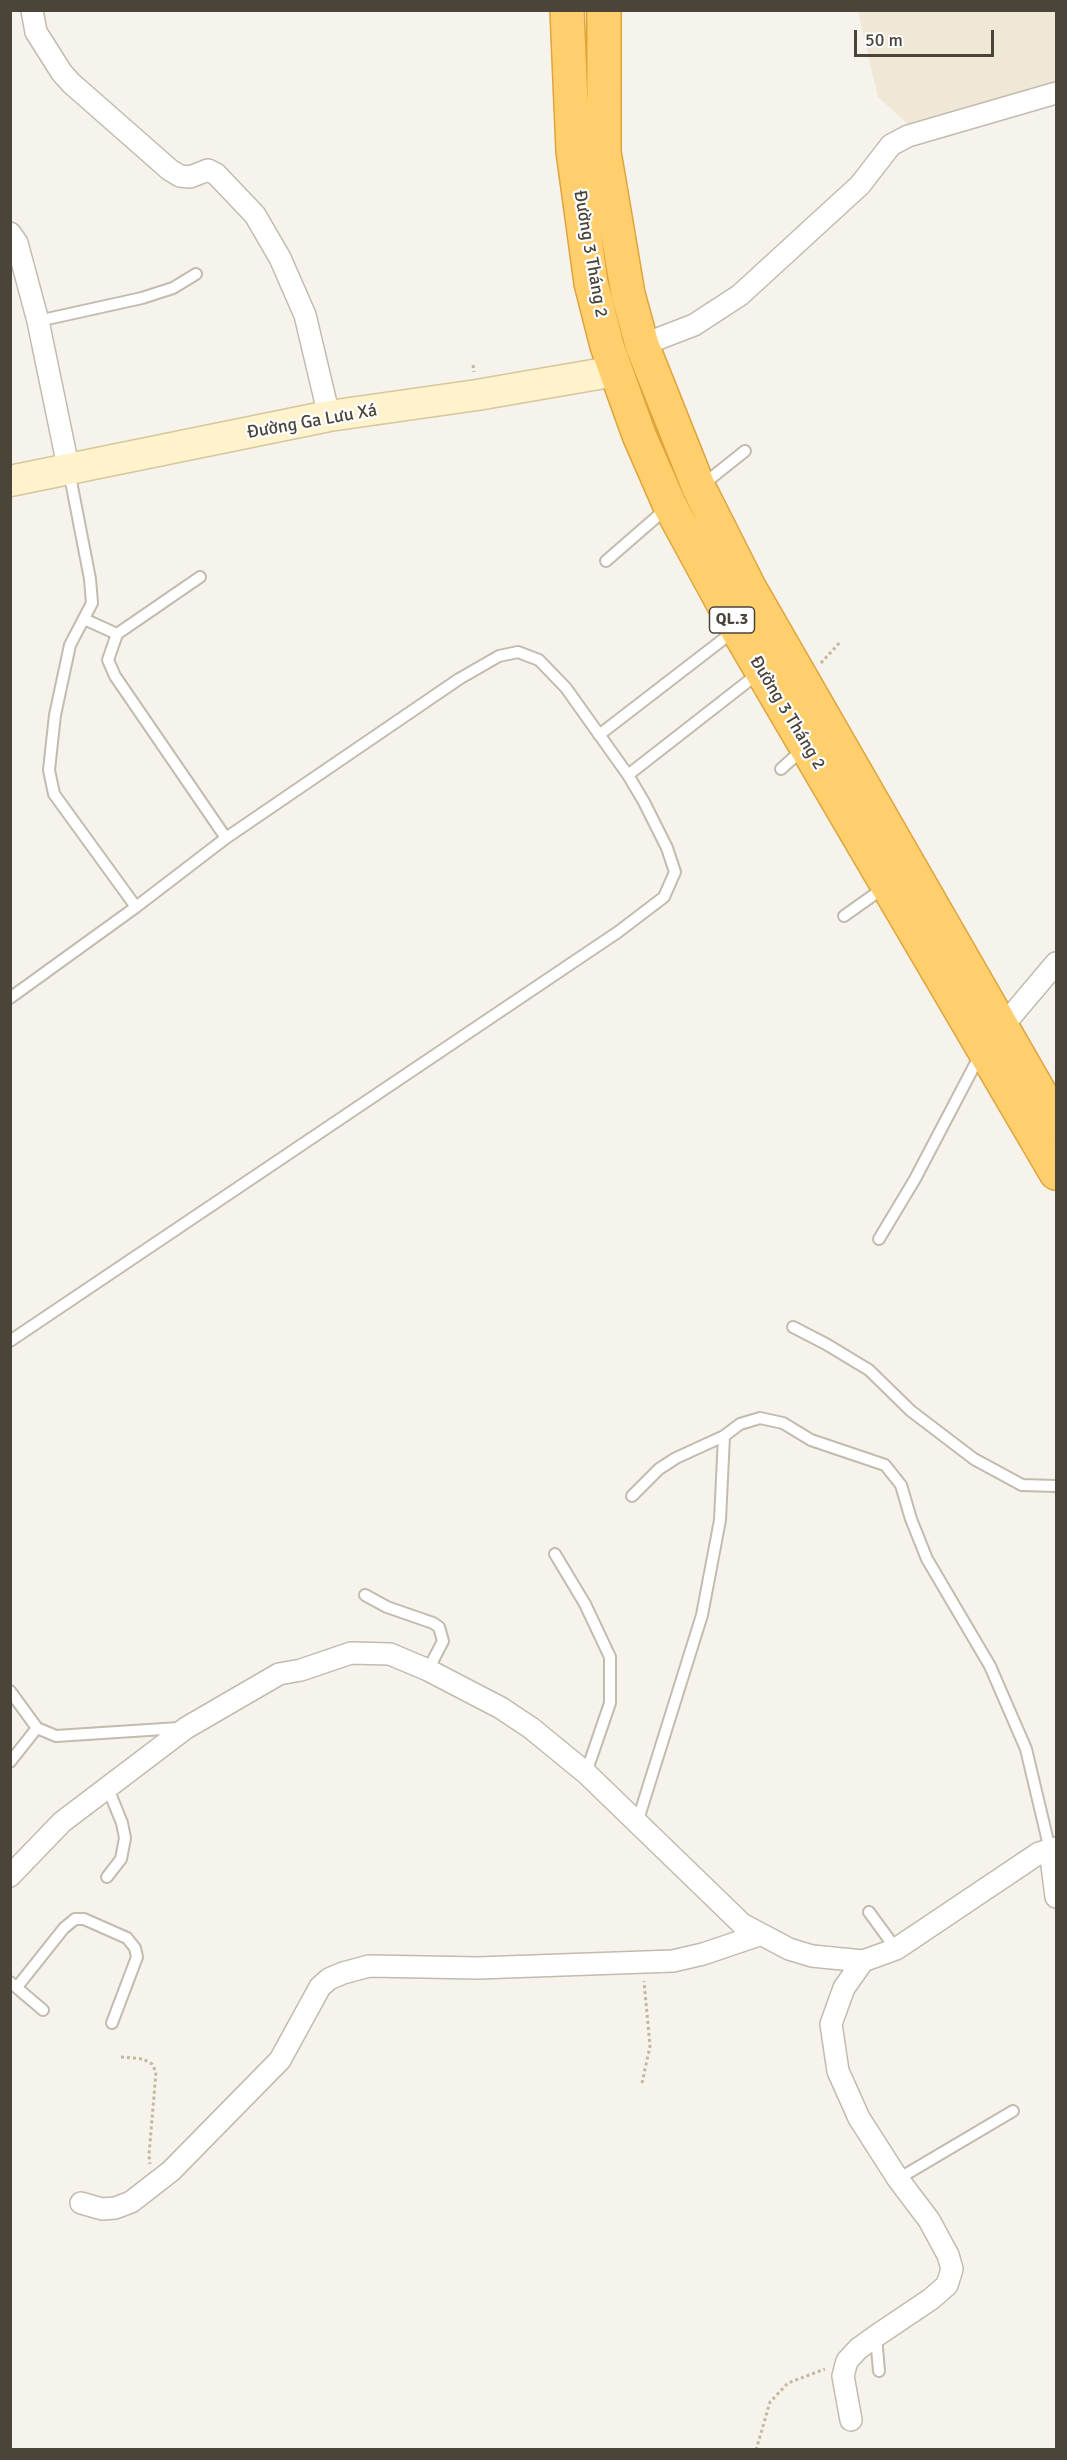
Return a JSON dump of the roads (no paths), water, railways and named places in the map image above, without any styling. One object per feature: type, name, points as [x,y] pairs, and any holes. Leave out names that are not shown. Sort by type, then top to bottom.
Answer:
[{"type":"highway","name":"Đường 3 Tháng 2","points":[[567,10],[573,151],[591,283],[612,358],[639,435],[670,506],[761,671],[888,885],[993,1038],[1056,1121]]},
{"type":"highway","name":"Đường 3 Tháng 2","points":[[604,10],[604,152],[628,294],[642,345],[699,488],[750,589],[993,1038],[1056,1173]]},
{"type":"highway","points":[[612,358],[642,345]]},
{"type":"street","points":[[32,10],[36,32],[62,73],[170,170],[180,176],[190,177],[208,170],[216,174],[255,215],[280,258],[304,315],[329,416]]},
{"type":"street","points":[[36,32],[45,10]]},
{"type":"street","points":[[642,345],[694,325],[740,295],[860,185],[891,146],[908,136],[1056,93]]},
{"type":"street","points":[[10,233],[17,243],[38,321],[69,471]]},
{"type":"street","name":"Đường Ga Lưu Xá","points":[[10,481],[69,471],[329,416],[456,398],[612,358]]},
{"type":"street","points":[[993,1038],[1056,963]]},
{"type":"street","points":[[10,1876],[62,1822],[186,1728],[279,1674],[301,1670],[351,1653],[390,1654],[428,1670],[501,1708],[539,1734],[586,1773],[742,1924],[789,1949],[812,1956],[863,1961],[896,1949],[1039,1853],[1053,1849],[1056,1897]]},
{"type":"street","points":[[81,2203],[102,2209],[115,2208],[131,2202],[157,2182],[280,2060],[320,1987],[336,1976],[356,1968],[369,1966],[478,1968],[691,1958],[759,1935]]},
{"type":"street","points":[[851,2420],[843,2376],[847,2361],[876,2336],[931,2300],[947,2284],[952,2269],[948,2255],[929,2220],[898,2179],[859,2118],[838,2071],[831,2024],[844,1988],[863,1961]]},
{"type":"lane","points":[[38,321],[142,298],[172,288],[196,274]]},
{"type":"lane","points":[[699,488],[745,451]]},
{"type":"lane","points":[[69,471],[90,579],[92,603],[70,645],[55,715],[49,770],[54,794],[136,907]]},
{"type":"lane","points":[[606,561],[670,506]]},
{"type":"lane","points":[[200,577],[117,634],[108,660],[115,676],[226,838]]},
{"type":"lane","points":[[84,619],[117,634]]},
{"type":"lane","points":[[599,735],[737,629]]},
{"type":"lane","points":[[10,998],[136,907],[226,838],[459,679],[499,656],[518,652],[539,660],[566,688],[628,775],[668,848],[675,872],[664,897],[609,938],[10,1341]]},
{"type":"lane","points":[[628,775],[761,671]]},
{"type":"lane","points":[[781,769],[807,746]]},
{"type":"lane","points":[[844,916],[888,885]]},
{"type":"lane","points":[[879,1239],[993,1038]]},
{"type":"lane","points":[[793,1327],[869,1370],[911,1411],[974,1459],[1022,1485],[1056,1486]]},
{"type":"lane","points":[[632,1496],[659,1469],[676,1458],[724,1436],[740,1424],[760,1418],[783,1423],[811,1440],[885,1465],[901,1485],[910,1518],[927,1559],[990,1665],[1026,1749],[1053,1849]]},
{"type":"lane","points":[[638,1823],[702,1615],[720,1520],[724,1436]]},
{"type":"lane","points":[[555,1554],[585,1604],[610,1657],[610,1703],[586,1773]]},
{"type":"lane","points":[[365,1594],[387,1607],[439,1627],[443,1641],[428,1670]]},
{"type":"lane","points":[[10,1690],[37,1728],[56,1736],[186,1728]]},
{"type":"lane","points":[[10,1762],[37,1728]]},
{"type":"lane","points":[[107,1786],[122,1823],[125,1838],[121,1859],[107,1877]]},
{"type":"lane","points":[[869,1912],[896,1949]]},
{"type":"lane","points":[[43,2010],[14,1984],[64,1928],[75,1919],[84,1919],[127,1938],[135,1948],[136,1957],[112,2023]]},
{"type":"lane","points":[[898,2179],[1013,2111]]},
{"type":"lane","points":[[876,2336],[879,2371]]}]
